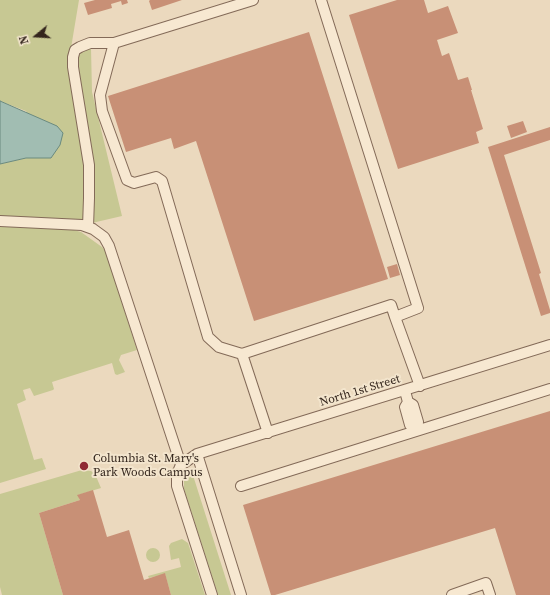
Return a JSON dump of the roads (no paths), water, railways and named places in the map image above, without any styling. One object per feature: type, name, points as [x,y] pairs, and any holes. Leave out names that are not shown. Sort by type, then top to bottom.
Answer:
[{"type":"street","points":[[88,227],[89,165],[73,67],[75,50],[80,46],[90,43],[114,42],[238,2],[253,0]]},
{"type":"street","points":[[320,0],[418,308],[395,317]]},
{"type":"street","points":[[114,42],[100,96],[102,111],[127,180],[134,183],[156,177],[162,181],[208,337],[219,347],[242,354],[391,305],[420,386]]},
{"type":"street","points":[[0,221],[82,225],[93,229],[104,237],[109,246],[181,466],[177,474],[177,486],[212,595]]},
{"type":"street","name":"North 1st Street","points":[[181,466],[197,454],[550,346]]},
{"type":"street","points":[[242,354],[268,432]]},
{"type":"street","points":[[241,486],[550,389]]},
{"type":"street","points":[[405,391],[408,402],[405,407],[410,425],[416,430]]},
{"type":"street","points":[[197,454],[241,595]]},
{"type":"street","points":[[452,595],[486,583],[490,595]]},
{"type":"place","name":"Columbia St. Mary's Park Woods Campus","points":[[84,466]]}]
